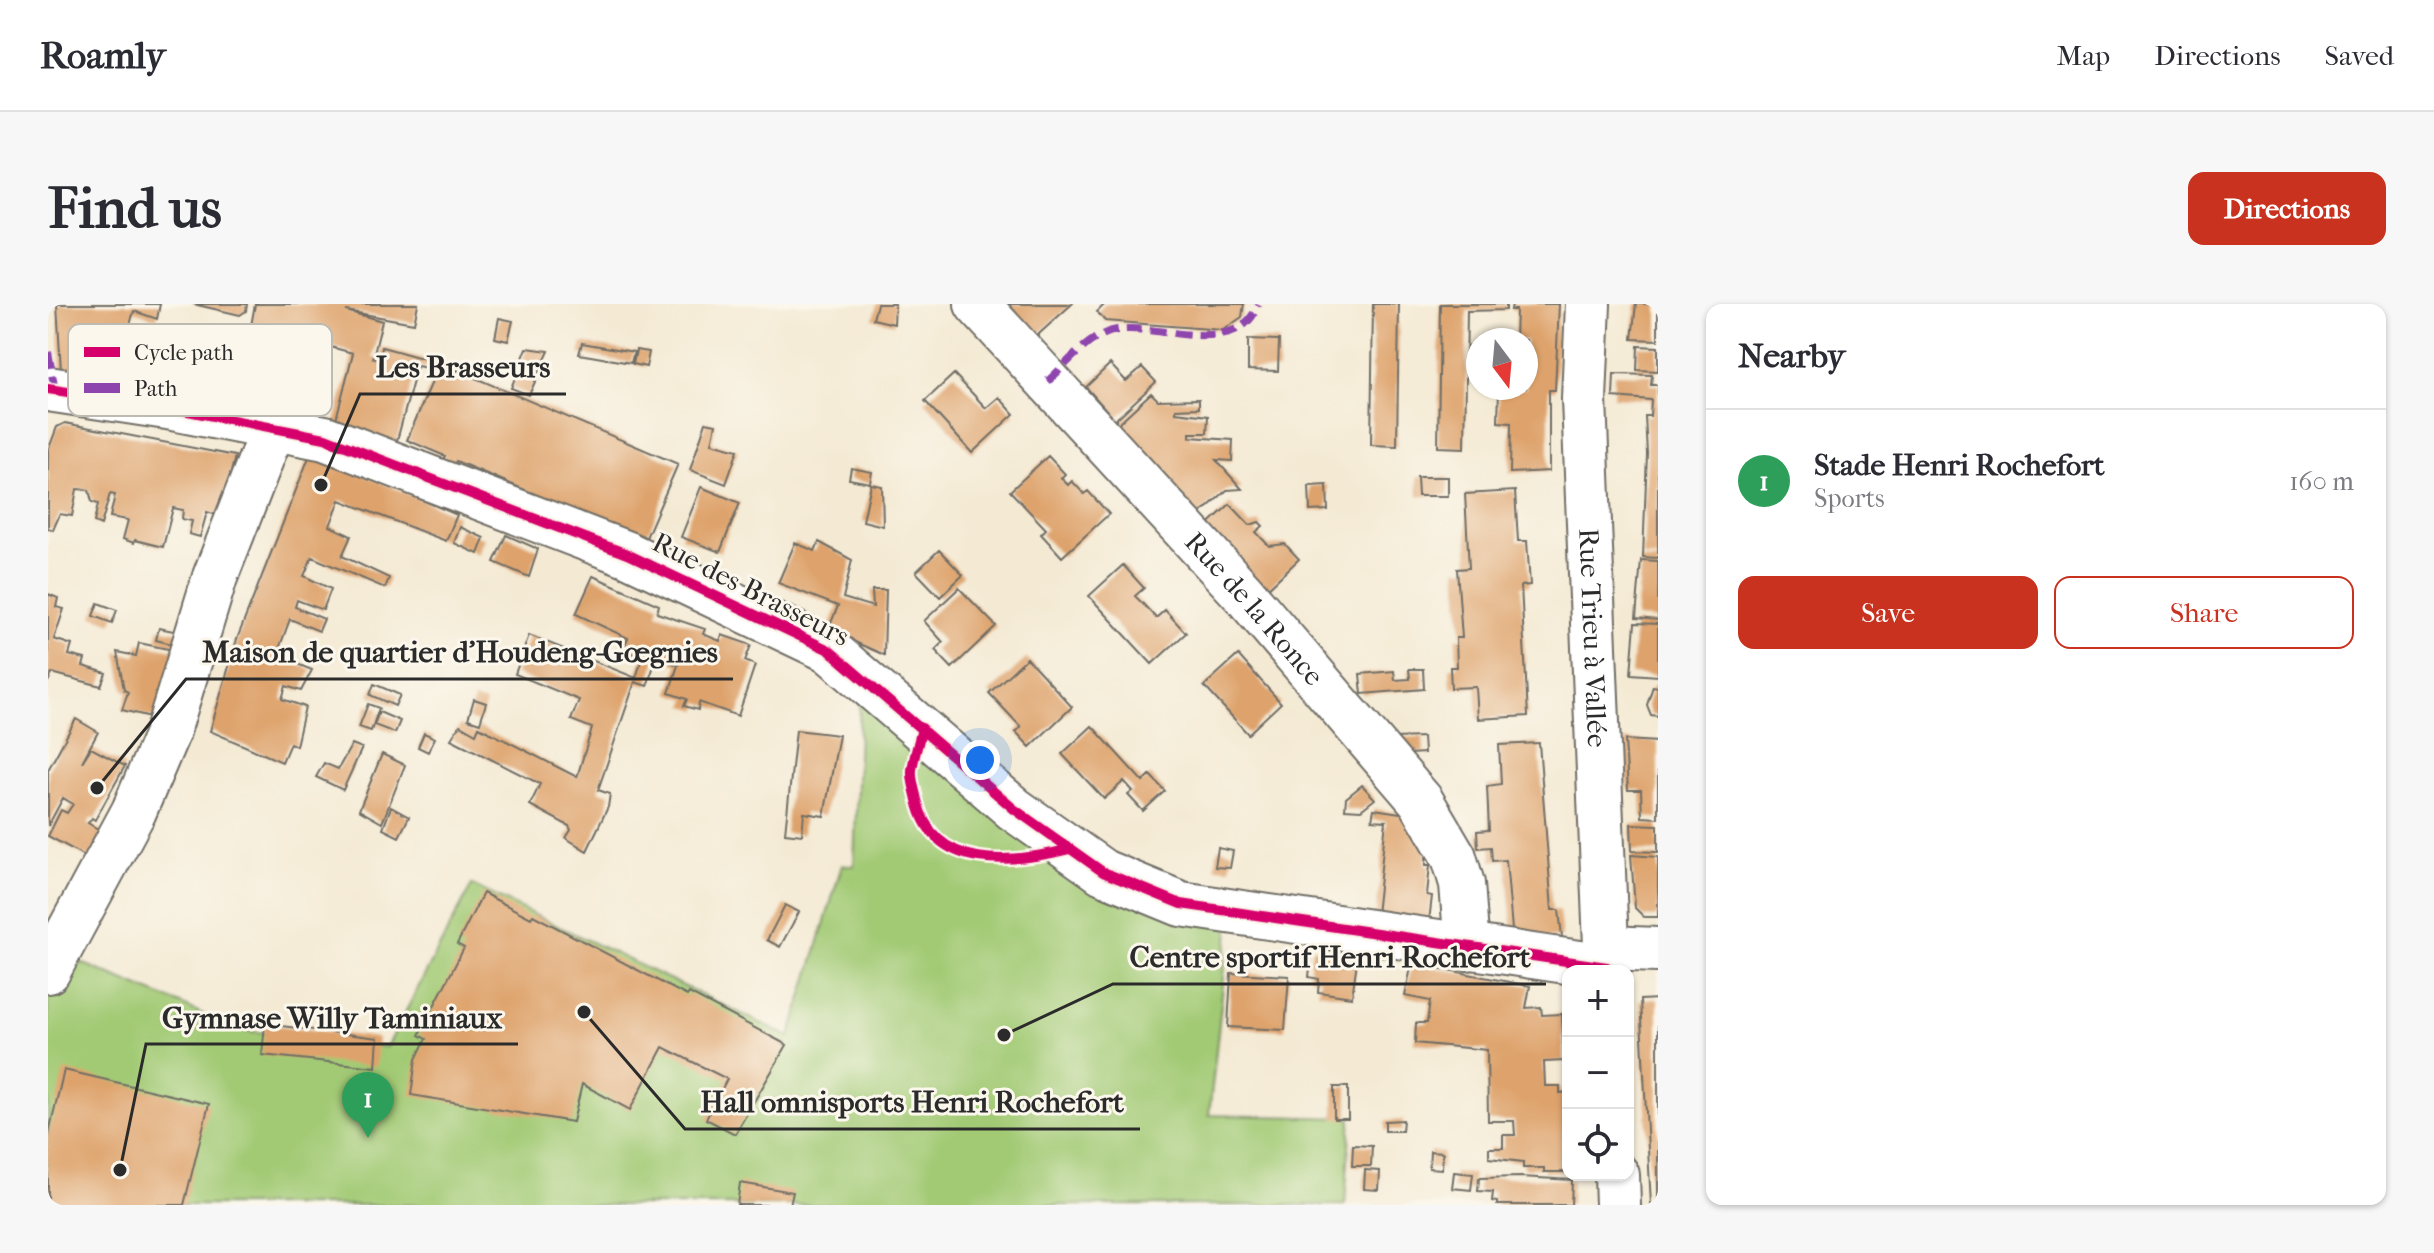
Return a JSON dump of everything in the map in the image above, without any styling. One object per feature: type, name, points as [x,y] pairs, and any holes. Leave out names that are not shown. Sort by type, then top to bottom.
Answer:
[{"type":"street","name":"Rue de la Ronce","points":[[977,304],[1244,594],[1421,801],[1454,857],[1462,884],[1467,948]]},
{"type":"street","name":"Rue Trieu à Vallée","points":[[1588,304],[1584,399],[1607,962]]},
{"type":"street","name":"Rue des Brasseurs","points":[[212,416],[325,438],[627,554],[829,650],[1014,809],[1103,872],[1181,904],[1467,948],[1607,962],[1658,950]]},
{"type":"street","points":[[48,971],[134,811],[168,731],[215,577],[273,428]]},
{"type":"street","points":[[1617,1181],[1618,1205]]},
{"type":"green space","points":[[861,674],[1014,809],[1231,912],[1209,1115],[1351,1118],[1345,1205],[48,1205],[48,971],[58,953],[190,1008],[231,1029],[387,1047],[472,885],[790,1037],[842,865],[854,866]]},
{"type":"building","points":[[57,304],[160,304],[157,319],[134,311],[130,324],[68,324],[68,372],[61,371]]},
{"type":"building","points":[[193,304],[247,304],[246,311],[240,315]]},
{"type":"building","points":[[255,304],[418,304],[414,323],[346,311],[382,321],[373,358],[380,359],[382,347],[440,363],[678,464],[645,540],[456,461],[453,469],[441,463],[445,456],[407,440],[437,370],[417,366],[395,448],[334,427],[353,353],[332,347],[332,324],[251,324]]},
{"type":"building","points":[[877,304],[895,304],[894,324],[873,319]]},
{"type":"building","points":[[993,304],[1072,304],[1029,343]]},
{"type":"building","points":[[1105,304],[1244,304],[1242,317],[1223,330],[1105,321],[1097,312]]},
{"type":"building","points":[[1373,304],[1399,304],[1397,446],[1371,445]]},
{"type":"building","points":[[1440,304],[1506,304],[1506,310],[1467,311],[1465,448],[1438,447]]},
{"type":"building","points":[[1512,304],[1559,304],[1555,390],[1549,390],[1549,471],[1510,473],[1511,423],[1498,422],[1499,400],[1538,400],[1538,328],[1515,328],[1516,310],[1511,310]]},
{"type":"building","points":[[1636,304],[1658,304],[1658,340],[1632,339]]},
{"type":"building","points":[[499,318],[513,321],[508,341],[495,338]]},
{"type":"building","points":[[1248,339],[1279,340],[1278,371],[1248,370]]},
{"type":"building","points":[[582,343],[634,352],[631,363],[579,354]]},
{"type":"building","points":[[1638,346],[1658,347],[1658,371],[1637,370]]},
{"type":"building","points":[[527,348],[549,351],[529,395],[511,388]]},
{"type":"building","points":[[636,350],[649,352],[646,367],[633,364]]},
{"type":"building","points":[[1110,364],[1126,381],[1142,367],[1156,382],[1115,420],[1086,387]]},
{"type":"building","points":[[954,374],[986,408],[999,397],[1014,414],[972,453],[925,401]]},
{"type":"building","points":[[1614,374],[1652,375],[1651,385],[1658,385],[1658,558],[1643,557],[1647,454],[1645,416],[1650,416],[1651,400],[1613,397]]},
{"type":"building","points":[[1151,393],[1158,400],[1199,399],[1199,408],[1176,409],[1176,412],[1208,416],[1207,433],[1190,433],[1190,437],[1233,440],[1232,461],[1216,460],[1242,489],[1227,490],[1191,522],[1109,432]]},
{"type":"building","points":[[706,422],[716,424],[712,443],[738,450],[726,484],[690,470]]},
{"type":"building","points":[[65,423],[235,456],[220,516],[207,512],[200,537],[189,534],[192,521],[182,519],[183,510],[173,508],[163,547],[135,540],[134,543],[123,539],[128,520],[110,517],[115,495],[110,494],[101,525],[94,522],[98,504],[92,502],[89,490],[77,489],[72,516],[60,514],[53,530],[48,528],[48,451],[57,427]]},
{"type":"building","points":[[311,452],[457,515],[446,541],[340,500],[330,526],[351,536],[342,556],[389,578],[385,588],[312,557],[304,576],[331,589],[323,610],[297,600],[295,607],[324,619],[319,631],[290,619],[279,649],[288,652],[285,659],[312,670],[301,691],[286,686],[282,699],[305,707],[296,746],[290,743],[282,762],[210,731],[237,639]]},
{"type":"building","points":[[1048,456],[1065,474],[1061,478],[1068,485],[1072,481],[1084,494],[1088,491],[1109,514],[1062,557],[1041,534],[1046,529],[1010,491]]},
{"type":"building","points":[[851,468],[872,472],[870,483],[849,479]]},
{"type":"building","points":[[1417,477],[1448,477],[1448,496],[1418,496]]},
{"type":"building","points":[[871,484],[882,486],[883,526],[863,521]]},
{"type":"building","points":[[1327,485],[1328,510],[1310,511],[1309,486]]},
{"type":"building","points":[[701,487],[740,503],[720,552],[681,537]]},
{"type":"building","points":[[1515,491],[1518,541],[1527,541],[1530,585],[1521,586],[1528,716],[1478,719],[1476,687],[1451,688],[1450,667],[1457,667],[1456,638],[1462,638],[1457,569],[1469,568],[1465,494]]},
{"type":"building","points":[[1230,504],[1250,525],[1259,522],[1263,526],[1256,532],[1269,546],[1285,544],[1299,559],[1261,595],[1201,531]]},
{"type":"building","points":[[460,527],[484,538],[478,554],[454,543]]},
{"type":"building","points":[[506,535],[538,549],[529,577],[494,562]]},
{"type":"building","points":[[819,542],[852,560],[843,598],[873,607],[872,590],[886,590],[884,655],[828,630],[838,606],[778,583],[795,543],[815,551]]},
{"type":"building","points":[[939,550],[963,575],[940,597],[916,572]]},
{"type":"building","points":[[1641,560],[1658,561],[1658,620],[1636,618]]},
{"type":"building","points":[[1123,565],[1144,588],[1135,596],[1156,618],[1165,610],[1186,633],[1152,664],[1089,596]]},
{"type":"building","points":[[593,576],[659,605],[657,613],[705,629],[703,634],[720,641],[722,635],[751,645],[745,661],[755,665],[738,716],[699,702],[698,710],[684,706],[687,699],[669,693],[678,665],[657,657],[647,686],[635,682],[598,790],[610,794],[608,807],[587,851],[566,838],[571,830],[569,826],[530,805],[540,784],[451,739],[460,725],[476,734],[479,727],[577,777],[592,728],[571,720],[579,700],[515,674],[529,635],[636,678],[642,658],[623,649],[628,638],[576,614]]},
{"type":"building","points":[[959,588],[996,626],[952,668],[935,650],[943,642],[924,621]]},
{"type":"building","points":[[48,594],[58,598],[56,607],[64,609],[54,639],[72,645],[69,655],[85,659],[83,666],[106,673],[101,686],[52,673],[48,682]]},
{"type":"building","points":[[98,603],[117,610],[112,623],[93,616]]},
{"type":"building","points":[[1635,623],[1658,624],[1658,676],[1631,674]]},
{"type":"building","points":[[159,628],[183,633],[180,646],[156,640]]},
{"type":"building","points":[[139,643],[178,651],[159,719],[122,710],[128,692],[124,690],[117,652],[136,656]]},
{"type":"building","points":[[1238,655],[1281,703],[1248,734],[1204,686]]},
{"type":"building","points":[[1027,658],[1072,707],[1030,747],[1016,732],[1021,727],[989,693]]},
{"type":"building","points":[[1409,669],[1423,669],[1424,689],[1362,694],[1360,674],[1394,671],[1395,680],[1410,679]]},
{"type":"building","points":[[374,684],[400,695],[395,706],[370,695]]},
{"type":"building","points":[[1653,686],[1658,687],[1658,716],[1651,715],[1647,705]]},
{"type":"building","points":[[474,699],[486,703],[480,723],[468,719]]},
{"type":"building","points":[[368,704],[379,708],[371,731],[359,727]]},
{"type":"building","points":[[379,712],[400,721],[395,733],[374,725]]},
{"type":"building","points":[[76,719],[98,732],[82,762],[91,748],[125,766],[95,820],[92,818],[88,823],[106,834],[92,860],[48,836],[61,810],[67,813],[73,804],[63,798],[48,826],[48,770]]},
{"type":"building","points":[[1092,726],[1143,782],[1150,775],[1165,791],[1143,811],[1128,795],[1133,791],[1124,781],[1104,799],[1062,754]]},
{"type":"building","points":[[796,730],[839,735],[824,816],[804,813],[802,835],[785,833]]},
{"type":"building","points":[[424,733],[435,738],[428,752],[418,747]]},
{"type":"building","points":[[1423,737],[1424,753],[1392,755],[1393,738]]},
{"type":"building","points":[[1625,740],[1658,742],[1658,818],[1642,817],[1641,790],[1628,790]]},
{"type":"building","points":[[1539,743],[1552,910],[1559,910],[1562,937],[1513,941],[1506,860],[1492,861],[1491,847],[1478,848],[1477,831],[1489,830],[1487,786],[1501,784],[1499,745]]},
{"type":"building","points":[[352,744],[362,748],[343,790],[316,777],[324,763],[338,769]]},
{"type":"building","points":[[382,754],[405,765],[382,823],[359,810]]},
{"type":"building","points":[[1362,785],[1375,799],[1361,810],[1345,809],[1346,798]]},
{"type":"building","points":[[391,807],[409,817],[399,837],[383,829]]},
{"type":"building","points":[[1374,809],[1427,817],[1426,865],[1430,865],[1427,895],[1432,896],[1429,922],[1376,915],[1386,821],[1372,820]]},
{"type":"building","points":[[1631,824],[1658,825],[1658,852],[1632,851]]},
{"type":"building","points":[[1218,848],[1233,851],[1230,868],[1215,867]]},
{"type":"building","points":[[1631,855],[1658,857],[1658,917],[1644,917],[1635,908]]},
{"type":"building","points":[[483,893],[531,918],[533,915],[687,996],[689,993],[787,1045],[735,1134],[706,1119],[727,1079],[663,1047],[630,1110],[582,1084],[573,1122],[411,1095],[416,1059],[426,1039],[419,1035],[464,948],[457,944]]},
{"type":"building","points":[[785,905],[799,912],[780,947],[767,940]]},
{"type":"building","points":[[1312,948],[1358,954],[1352,997],[1318,992],[1319,979],[1309,977]]},
{"type":"building","points":[[1412,963],[1530,986],[1526,1008],[1541,1007],[1542,1015],[1562,1014],[1562,1061],[1544,1062],[1545,1086],[1560,1086],[1562,1093],[1562,1172],[1523,1168],[1523,1162],[1489,1158],[1489,1148],[1503,1148],[1503,1135],[1515,1135],[1514,1121],[1488,1121],[1487,1050],[1415,1043],[1416,1023],[1427,1023],[1430,1001],[1405,996]]},
{"type":"building","points":[[1231,973],[1289,976],[1285,1030],[1228,1027]]},
{"type":"building","points":[[1658,999],[1658,1205],[1651,1205],[1640,1000]]},
{"type":"building","points":[[265,1024],[378,1038],[376,1067],[262,1055]]},
{"type":"building","points":[[64,1070],[209,1104],[184,1205],[48,1205],[48,1136]]},
{"type":"building","points":[[1334,1087],[1348,1087],[1348,1119],[1334,1119]]},
{"type":"building","points":[[1403,1120],[1402,1131],[1385,1131],[1385,1121]]},
{"type":"building","points":[[1353,1145],[1372,1146],[1371,1166],[1352,1166]]},
{"type":"building","points":[[1430,1151],[1443,1152],[1442,1169],[1429,1168]]},
{"type":"building","points":[[1365,1170],[1380,1171],[1379,1190],[1364,1189]]},
{"type":"building","points":[[1454,1172],[1473,1174],[1471,1190],[1452,1188]]},
{"type":"building","points":[[1479,1178],[1572,1181],[1571,1205],[1497,1205],[1492,1201],[1493,1192],[1478,1191]]},
{"type":"building","points":[[740,1183],[793,1192],[790,1205],[737,1205]]},
{"type":"marked path","points":[[1048,381],[1080,351],[1107,333],[1134,329],[1216,335],[1234,330],[1248,321],[1258,304]]},
{"type":"marked path","points":[[48,352],[55,391]]},
{"type":"cycle path","points":[[48,389],[68,392]]},
{"type":"cycle path","points":[[213,416],[325,438],[627,554],[829,650],[1014,809],[1103,872],[1181,904],[1593,965]]},
{"type":"cycle path","points":[[922,728],[913,765],[913,781],[926,824],[940,840],[958,851],[1001,859],[1025,858],[1070,849]]},
{"type":"place","name":"Les Brasseurs","points":[[321,485]]},
{"type":"place","name":"Maison de quartier d'Houdeng-Gœgnies","points":[[97,788]]},
{"type":"place","name":"Hall omnisports Henri Rochefort","points":[[584,1012]]},
{"type":"place","name":"Centre sportif Henri Rochefort","points":[[1004,1035]]},
{"type":"place","name":"Stade Henri Rochefort","points":[[368,1138]]},
{"type":"place","name":"Gymnase Willy Taminiaux","points":[[120,1170]]}]
